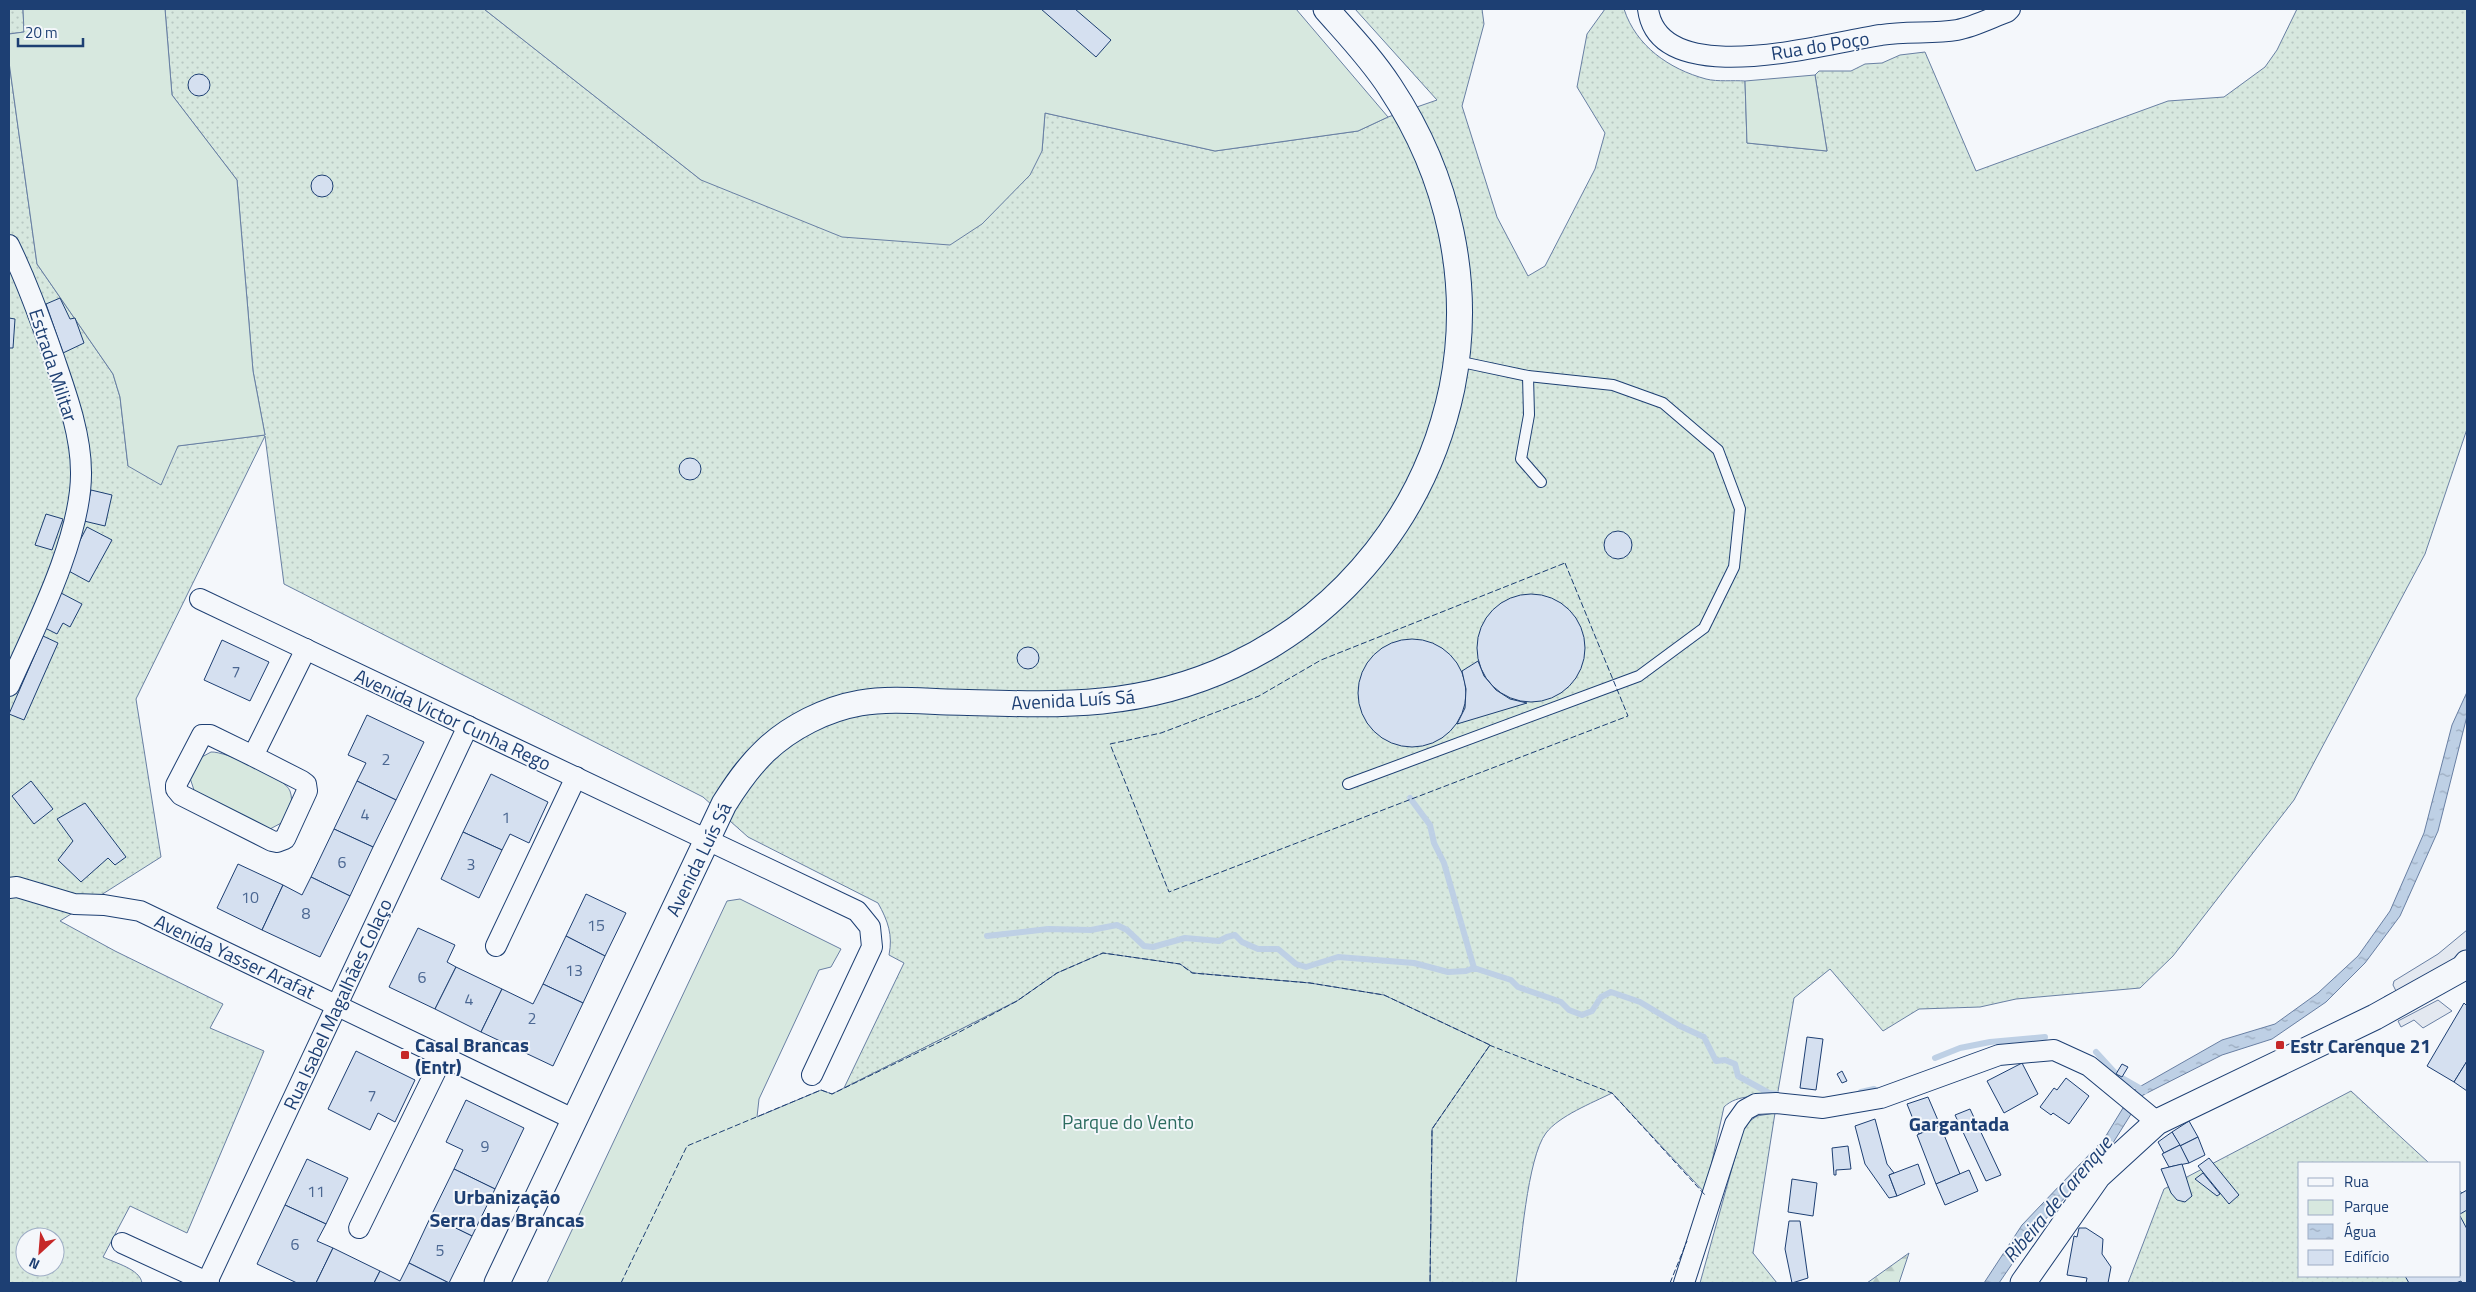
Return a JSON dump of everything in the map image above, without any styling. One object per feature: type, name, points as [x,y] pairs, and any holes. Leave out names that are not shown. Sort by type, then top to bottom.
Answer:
[{"type":"street","name":"Avenida Luís Sá","points":[[497,1283],[573,1119],[724,804],[746,770],[767,748],[798,726],[827,712],[860,703],[907,700],[1035,704],[1100,702],[1145,695],[1196,681],[1230,669],[1267,649],[1326,606],[1367,564],[1396,526],[1419,486],[1447,413],[1457,361],[1460,292],[1456,253],[1451,227],[1434,171],[1411,122],[1389,85],[1326,9]]},
{"type":"street","name":"Rua do Poço","points":[[1648,9],[1649,16],[1660,35],[1678,50],[1701,55],[1738,55],[1794,53],[1880,35],[1916,31],[1957,30],[2007,12],[2010,9]]},
{"type":"street","name":"Estrada Militar","points":[[9,245],[28,284],[71,407],[81,471],[72,530],[31,638],[9,686]]},
{"type":"street","name":"Avenida Victor Cunha Rego","points":[[200,599],[856,911],[870,927],[872,947],[812,1075]]},
{"type":"street","points":[[253,756],[306,649]]},
{"type":"street","name":"Rua Isabel Magalhães Colaço","points":[[208,1283],[468,726]]},
{"type":"street","points":[[202,735],[210,735],[253,756],[302,781],[307,787],[307,791],[285,839],[281,841],[272,841],[181,795],[176,789],[202,735]]},
{"type":"street","points":[[496,946],[576,777]]},
{"type":"street","name":"Avenida Yasser Arafat","points":[[9,888],[17,887],[74,904],[104,905],[140,911],[338,1004],[573,1119]]},
{"type":"street","points":[[2023,1283],[2098,1176],[2149,1115],[2375,1016],[2463,968],[2467,963]]},
{"type":"street","points":[[1684,1283],[1735,1124],[1745,1110],[1756,1104],[1776,1103],[1823,1108],[1881,1098],[1999,1055],[2054,1050],[2088,1066],[2149,1115]]},
{"type":"street","points":[[359,1228],[443,1056]]},
{"type":"street","points":[[122,1243],[171,1276],[208,1283]]},
{"type":"lane","points":[[1348,784],[1639,676],[1704,628],[1734,567],[1740,509],[1718,450],[1663,403],[1613,385],[1528,376],[1457,361]]},
{"type":"lane","points":[[1528,376],[1529,415],[1521,460],[1541,482]]},
{"type":"green space","points":[[9,9],[23,9],[24,32],[9,34]]},
{"type":"green space","points":[[23,9],[165,9],[172,95],[237,180],[253,371],[265,435],[178,446],[161,485],[128,466],[120,397],[113,374],[37,264],[9,62],[9,34],[24,32]]},
{"type":"green space","points":[[165,9],[484,9],[701,180],[1042,151],[1045,113],[1215,151],[1358,131],[1388,117],[1437,100],[1355,9],[1482,9],[1484,24],[1462,106],[1497,217],[1528,276],[1545,266],[1595,169],[1605,133],[1577,87],[1587,34],[1605,9],[1624,9],[1629,22],[1645,45],[1679,69],[1711,80],[1745,81],[1747,143],[1827,151],[1815,75],[1819,71],[1851,71],[1865,64],[1882,63],[1900,55],[1925,52],[1976,171],[2168,101],[2224,97],[2265,67],[2277,50],[2297,9],[2467,9],[2467,429],[2425,554],[2294,800],[2173,956],[2140,988],[2016,999],[1980,1007],[1919,1009],[1883,1031],[1830,969],[1794,998],[1777,1097],[1756,1096],[1742,1098],[1724,1107],[1705,1193],[1612,1093],[1576,1110],[1559,1121],[1546,1133],[1539,1145],[1529,1182],[1516,1283],[1430,1283],[1432,1129],[1489,1045],[1310,983],[1192,973],[1180,964],[1057,973],[1017,1001],[844,1088],[904,963],[889,955],[889,928],[878,903],[748,837],[703,797],[284,584],[265,436],[136,699],[161,857],[60,921],[115,951],[223,1004],[210,1028],[264,1051],[187,1233],[130,1206],[103,1257],[132,1270],[137,1274],[142,1283],[9,1283],[9,62],[37,264],[113,374],[120,397],[128,466],[177,446],[265,435],[253,371],[237,180],[172,95]]},
{"type":"green space","points":[[484,9],[1296,9],[1388,117],[1358,131],[1215,151],[1045,113],[1042,151],[1030,175],[982,224],[950,245],[842,237],[701,180]]},
{"type":"green space","points":[[1815,75],[1827,151],[1747,143],[1745,81]]},
{"type":"green space","points":[[211,752],[241,760],[266,772],[286,785],[290,791],[291,799],[285,821],[270,829],[195,793],[190,778],[200,758]]},
{"type":"green space","name":"Parque do Vento","points":[[740,899],[841,949],[831,967],[819,970],[759,1099],[757,1117],[821,1090],[832,1094],[1017,1001],[1057,973],[1103,953],[1180,964],[1193,973],[1310,983],[1384,995],[1490,1045],[1432,1129],[1430,1283],[547,1283],[727,901]]},
{"type":"green space","points":[[2351,1091],[2428,1162],[2298,1162],[2298,1277],[2461,1277],[2461,1192],[2467,1198],[2467,1283],[2128,1283],[2164,1189]]},
{"type":"green space","points":[[1775,1113],[1753,1253],[1777,1283],[1700,1283],[1744,1125],[1757,1116]]},
{"type":"green space","points":[[1909,1253],[1899,1283],[1867,1283]]},
{"type":"shaded area","points":[[2467,930],[2467,954],[2386,1003],[2384,997],[2396,991],[2393,985],[2394,981],[2438,954]]},
{"type":"shaded area","points":[[2438,1000],[2452,1011],[2423,1028],[2414,1020],[2401,1027],[2398,1021]]},
{"type":"water","name":"Ribeira de Carenque","points":[[2467,692],[2467,716],[2438,831],[2400,916],[2365,963],[2326,1002],[2272,1039],[2222,1055],[2143,1095],[2111,1146],[2034,1232],[1999,1283],[1984,1283],[2022,1225],[2104,1139],[2134,1090],[2222,1040],[2275,1024],[2318,993],[2358,956],[2390,911],[2424,833],[2452,725]]},
{"type":"building","points":[[1041,9],[1075,9],[1111,40],[1096,57]]},
{"type":"building","points":[[199,74],[207,77],[210,85],[207,93],[199,96],[191,93],[188,85],[191,77]]},
{"type":"building","points":[[322,175],[330,178],[333,186],[330,194],[322,197],[314,194],[311,186],[314,178]]},
{"type":"building","points":[[60,298],[70,319],[75,318],[84,343],[63,353],[46,304]]},
{"type":"building","points":[[9,318],[15,319],[13,348],[9,348]]},
{"type":"building","points":[[690,458],[698,461],[701,469],[698,477],[690,480],[682,477],[679,469],[682,461]]},
{"type":"building","points":[[91,490],[112,495],[105,526],[84,521]]},
{"type":"building","points":[[46,514],[63,519],[52,550],[35,545]]},
{"type":"building","points":[[87,527],[112,540],[89,582],[65,569]]},
{"type":"building","points":[[1618,531],[1628,535],[1632,545],[1628,555],[1618,559],[1608,555],[1604,545],[1608,535]]},
{"type":"building","points":[[61,593],[82,604],[70,627],[63,623],[57,634],[43,627]]},
{"type":"building","points":[[1531,594],[1552,598],[1569,610],[1581,627],[1585,648],[1581,669],[1569,686],[1552,698],[1531,702],[1510,698],[1493,686],[1481,669],[1477,648],[1481,627],[1493,610],[1510,598]]},
{"type":"building","points":[[43,636],[58,643],[24,720],[9,714]]},
{"type":"building","points":[[1412,639],[1433,643],[1450,655],[1462,672],[1466,693],[1462,714],[1450,731],[1433,743],[1412,747],[1391,743],[1374,731],[1362,714],[1358,693],[1362,672],[1374,655],[1391,643]]},
{"type":"building","points":[[222,640],[269,662],[250,701],[204,680]]},
{"type":"building","points":[[1028,647],[1036,650],[1039,658],[1036,666],[1028,669],[1020,666],[1017,658],[1020,650]]},
{"type":"building","points":[[1478,661],[1484,676],[1496,690],[1510,699],[1527,703],[1457,724],[1465,708],[1466,689],[1462,671]]},
{"type":"building","points":[[367,715],[424,742],[396,800],[357,781],[366,763],[348,755]]},
{"type":"building","points":[[491,774],[548,802],[529,843],[510,834],[502,850],[463,832]]},
{"type":"building","points":[[31,781],[53,809],[34,824],[12,796]]},
{"type":"building","points":[[357,781],[396,800],[373,847],[334,829]]},
{"type":"building","points":[[85,803],[126,857],[115,865],[108,858],[81,882],[58,860],[73,841],[57,819]]},
{"type":"building","points":[[334,829],[373,847],[350,896],[311,877]]},
{"type":"building","points":[[463,832],[502,850],[479,898],[441,879]]},
{"type":"building","points":[[238,864],[283,885],[262,930],[217,908]]},
{"type":"building","points":[[311,877],[350,896],[320,957],[262,930],[283,885],[302,895]]},
{"type":"building","points":[[586,894],[626,913],[605,956],[566,936]]},
{"type":"building","points":[[418,928],[455,945],[447,962],[456,967],[435,1009],[389,987]]},
{"type":"building","points":[[566,936],[605,956],[583,1003],[543,984]]},
{"type":"building","points":[[456,967],[502,989],[481,1032],[435,1009]]},
{"type":"building","points":[[543,984],[583,1003],[553,1066],[481,1032],[502,989],[533,1004]]},
{"type":"building","points":[[2464,1003],[2467,1006],[2467,1061],[2454,1082],[2427,1066]]},
{"type":"building","points":[[1807,1037],[1823,1039],[1816,1090],[1800,1088]]},
{"type":"building","points":[[356,1051],[415,1080],[395,1122],[378,1113],[370,1130],[328,1109]]},
{"type":"building","points":[[2467,1061],[2467,1091],[2454,1082]]},
{"type":"building","points":[[2022,1063],[2038,1094],[2004,1113],[1987,1081]]},
{"type":"building","points":[[2122,1064],[2128,1067],[2122,1077],[2116,1074]]},
{"type":"building","points":[[1842,1071],[1847,1081],[1842,1083],[1837,1074]]},
{"type":"building","points":[[2066,1078],[2089,1096],[2069,1124],[2040,1107],[2054,1088],[2057,1090]]},
{"type":"building","points":[[1928,1097],[1940,1125],[1919,1134],[1907,1104]]},
{"type":"building","points":[[466,1100],[524,1128],[495,1189],[454,1169],[463,1150],[446,1142]]},
{"type":"building","points":[[1970,1109],[2001,1175],[1986,1181],[1955,1115]]},
{"type":"building","points":[[1875,1119],[1887,1164],[1894,1173],[1889,1175],[1897,1196],[1889,1198],[1865,1164],[1855,1126]]},
{"type":"building","points":[[2189,1121],[2198,1137],[2180,1146],[2172,1132]]},
{"type":"building","points":[[1940,1125],[1960,1174],[1936,1184],[1917,1135]]},
{"type":"building","points":[[2172,1132],[2180,1145],[2164,1153],[2158,1142]]},
{"type":"building","points":[[2198,1137],[2205,1155],[2189,1163],[2180,1146]]},
{"type":"building","points":[[2180,1145],[2189,1163],[2169,1167],[2162,1154]]},
{"type":"building","points":[[1848,1146],[1851,1169],[1836,1170],[1836,1175],[1834,1175],[1832,1148]]},
{"type":"building","points":[[2209,1158],[2239,1195],[2229,1204],[2198,1166]]},
{"type":"building","points":[[307,1159],[348,1178],[326,1224],[285,1205]]},
{"type":"building","points":[[1918,1164],[1925,1184],[1897,1196],[1889,1175]]},
{"type":"building","points":[[2182,1164],[2192,1196],[2185,1202],[2177,1200],[2171,1193],[2161,1169]]},
{"type":"building","points":[[454,1169],[495,1189],[472,1236],[431,1216]]},
{"type":"building","points":[[1969,1170],[1978,1191],[1945,1205],[1936,1184]]},
{"type":"building","points":[[2203,1173],[2220,1194],[2217,1196],[2195,1179]]},
{"type":"building","points":[[1792,1179],[1817,1183],[1813,1216],[1788,1212]]},
{"type":"building","points":[[2467,1190],[2467,1210],[2461,1213],[2461,1193]]},
{"type":"building","points":[[285,1205],[326,1224],[317,1241],[333,1248],[316,1283],[297,1283],[257,1264]]},
{"type":"building","points":[[431,1216],[472,1236],[449,1283],[409,1263]]},
{"type":"building","points":[[2461,1218],[2467,1229],[2467,1283],[2462,1283],[2461,1281],[2456,1283],[2409,1283],[2406,1277],[2461,1277]]},
{"type":"building","points":[[1789,1221],[1800,1221],[1808,1278],[1792,1283],[1785,1249]]},
{"type":"building","points":[[2079,1228],[2086,1228],[2103,1239],[2102,1254],[2111,1267],[2108,1283],[2086,1283],[2087,1278],[2067,1275],[2074,1236],[2077,1237]]},
{"type":"building","points":[[333,1248],[380,1271],[374,1283],[316,1283]]},
{"type":"building","points":[[409,1263],[449,1283],[374,1283],[380,1271],[400,1281]]},
{"type":"waterway","points":[[1410,798],[1430,825],[1434,843],[1444,863],[1474,968]]},
{"type":"waterway","points":[[987,936],[1048,929],[1091,930],[1117,925],[1127,930],[1144,946],[1153,947],[1185,938],[1219,941],[1235,935],[1242,942],[1258,949],[1278,949],[1296,964],[1306,967],[1338,957],[1414,963],[1448,972],[1466,971],[1474,968],[1511,980],[1518,987],[1561,1002],[1569,1010],[1582,1015],[1592,1011],[1601,997],[1611,992],[1640,1002],[1680,1026],[1704,1037],[1716,1061],[1725,1060],[1735,1064],[1738,1076],[1769,1093],[1777,1094]]},
{"type":"waterway","points":[[1935,1058],[1960,1048],[1990,1042],[2045,1037]]},
{"type":"waterway","points":[[2096,1052],[2117,1075],[2145,1091]]},
{"type":"waterway","points":[[1861,1092],[1874,1089]]},
{"type":"fence","points":[[1565,563],[1628,716],[1169,892],[1110,744],[1161,733],[1259,696],[1321,660],[1565,563]]},
{"type":"fence","points":[[621,1283],[687,1146],[821,1090],[832,1094],[954,1035],[1017,1001],[1057,973],[1103,953],[1180,964],[1192,973],[1310,983],[1384,995],[1490,1045],[1432,1129],[1430,1283]]},
{"type":"fence","points":[[1489,1045],[1612,1093],[1705,1195]]},
{"type":"fence","points":[[1670,1283],[1687,1241]]},
{"type":"place","name":"Estr Carenque 21","points":[[2280,1045]]},
{"type":"place","name":"Casal Brancas (Entr)","points":[[405,1055]]},
{"type":"district","name":"Gargantada","points":[[1959,1123]]},
{"type":"district","name":"Urbanização Serra das Brancas","points":[[507,1208]]}]
